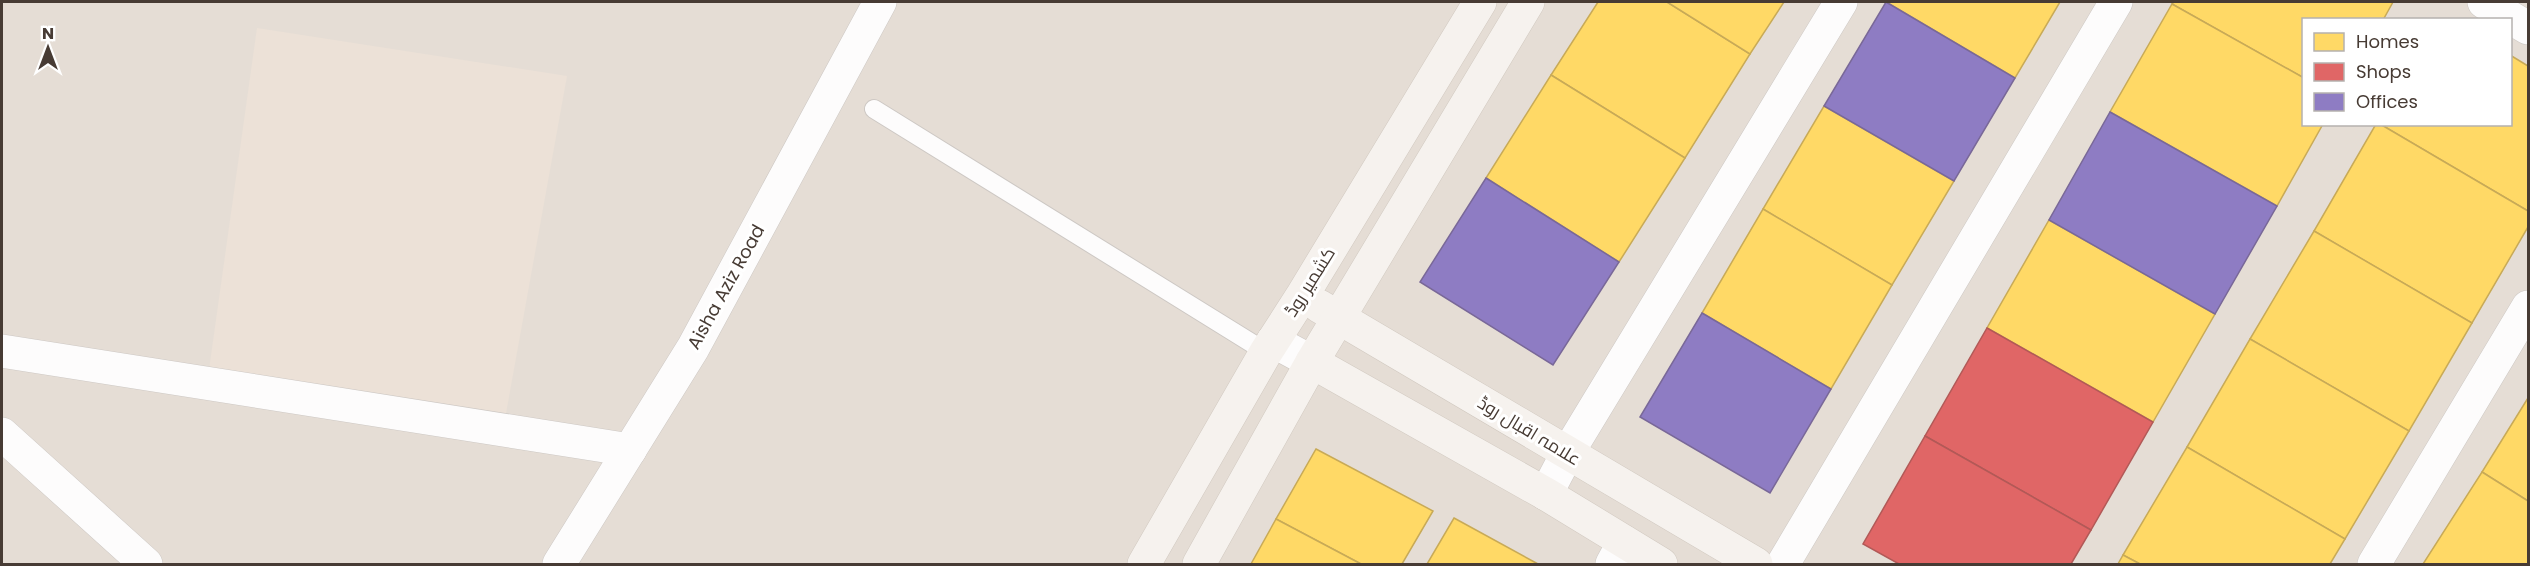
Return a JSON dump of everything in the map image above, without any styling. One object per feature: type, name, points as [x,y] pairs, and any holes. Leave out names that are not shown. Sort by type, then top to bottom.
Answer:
[{"type":"main road","name":"کشمیر روڈ","points":[[1144,564],[1269,346],[1302,296],[1480,2]]},
{"type":"main road","points":[[1199,564],[1312,362],[1528,2]]},
{"type":"main road","name":"علامہ اقبال روڈ","points":[[1302,296],[1756,564]]},
{"type":"main road","points":[[1312,362],[1546,494],[1618,553],[1661,564]]},
{"type":"street","name":"Aisha Aziz Road","points":[[559,564],[693,348],[880,2]]},
{"type":"street","points":[[1546,494],[1841,2]]},
{"type":"street","points":[[1784,564],[2116,2]]},
{"type":"street","points":[[2484,2],[2512,18]]},
{"type":"street","points":[[2512,18],[2529,28]]},
{"type":"street","points":[[2374,564],[2529,307]]},
{"type":"street","points":[[1269,346],[1312,362]]},
{"type":"street","points":[[2,351],[630,450]]},
{"type":"street","points":[[2,434],[146,564]]},
{"type":"lane","points":[[874,109],[1269,346]]},
{"type":"shaded area","points":[[2,2],[2528,2],[2528,564],[2,564]]},
{"type":"shaded area","points":[[257,28],[567,76],[503,430],[207,384]]},
{"type":"building: Homes","points":[[1598,2],[1667,2],[1750,54],[1685,158],[1551,75]]},
{"type":"building: Homes","points":[[1667,2],[1784,2],[1750,54]]},
{"type":"building: Homes","points":[[1886,2],[2060,2],[2015,78]]},
{"type":"building: Homes","points":[[2174,2],[2393,2],[2384,18],[2302,18],[2302,77],[2172,4]]},
{"type":"building: Homes","points":[[2172,4],[2302,77],[2302,126],[2322,126],[2277,206],[2110,112]]},
{"type":"building: Homes","points":[[2512,56],[2528,66],[2528,211],[2383,126],[2512,126]]},
{"type":"building: Homes","points":[[1551,75],[1685,158],[1619,262],[1486,178]]},
{"type":"building: Homes","points":[[1824,106],[1954,181],[1892,285],[1763,209]]},
{"type":"building: Homes","points":[[2375,126],[2383,126],[2528,211],[2528,227],[2472,323],[2314,231]]},
{"type":"building: Homes","points":[[1763,209],[1892,285],[1831,389],[1702,313]]},
{"type":"building: Homes","points":[[2049,220],[2215,314],[2153,422],[1987,328]]},
{"type":"building: Homes","points":[[2314,231],[2472,323],[2409,431],[2250,339]]},
{"type":"building: Homes","points":[[2250,339],[2409,431],[2345,539],[2187,447]]},
{"type":"building: Homes","points":[[2528,398],[2528,501],[2482,472]]},
{"type":"building: Homes","points":[[2187,447],[2345,539],[2330,564],[2140,564],[2123,555]]},
{"type":"building: Homes","points":[[1316,449],[1433,511],[1402,564],[1361,564],[1276,519]]},
{"type":"building: Homes","points":[[2482,472],[2528,501],[2528,564],[2423,564]]},
{"type":"building: Homes","points":[[1454,518],[1538,564],[1427,564]]},
{"type":"building: Homes","points":[[1276,519],[1361,564],[1251,564]]},
{"type":"building: Homes","points":[[2123,555],[2140,564],[2118,564]]},
{"type":"building: Shops","points":[[1987,328],[2153,422],[2091,530],[1925,436]]},
{"type":"building: Shops","points":[[1925,436],[2091,530],[2071,564],[1899,564],[1863,544]]},
{"type":"building: Offices","points":[[1886,2],[2015,78],[1954,181],[1824,106]]},
{"type":"building: Offices","points":[[2110,112],[2277,206],[2215,314],[2049,220]]},
{"type":"building: Offices","points":[[1486,178],[1619,262],[1553,365],[1420,282]]},
{"type":"building: Offices","points":[[1702,313],[1831,389],[1770,493],[1640,417]]}]
